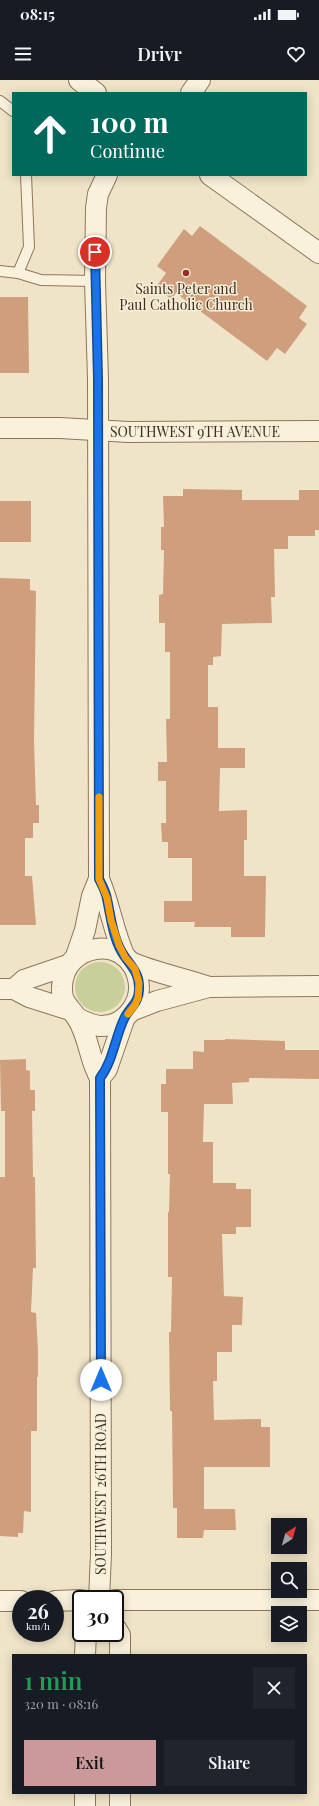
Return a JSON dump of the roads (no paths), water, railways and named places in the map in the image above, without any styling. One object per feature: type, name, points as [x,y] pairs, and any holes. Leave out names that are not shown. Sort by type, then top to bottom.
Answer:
[{"type":"street","points":[[79,80],[95,92]]},
{"type":"street","points":[[192,92],[200,80]]},
{"type":"street","points":[[73,1014],[64,1000],[62,988],[63,976],[72,961],[88,917],[92,896],[99,879],[98,430],[95,281],[96,208],[98,194],[107,176]]},
{"type":"street","points":[[211,176],[319,252]]},
{"type":"street","name":"SOUTHWEST 9TH AVENUE","points":[[0,428],[128,432],[319,431]]},
{"type":"street","points":[[99,879],[107,898],[115,932],[127,959],[137,976],[139,991],[135,1005],[128,1014]]},
{"type":"street","points":[[7,989],[24,980],[72,961],[85,951],[95,948],[116,951],[127,959],[160,974],[188,980],[209,987]]},
{"type":"street","points":[[7,989],[73,1014],[89,1024],[101,1026],[114,1023],[128,1014],[163,999],[209,987],[319,986]]},
{"type":"street","name":"SOUTHWEST 26TH ROAD","points":[[73,1014],[87,1042],[94,1068],[100,1078],[101,1554],[99,1590]]},
{"type":"street","name":"SOUTHWEST 26TH ROAD","points":[[100,1078],[107,1069],[128,1014]]},
{"type":"street","points":[[124,1600],[319,1600]]},
{"type":"street","points":[[0,1601],[12,1601]]},
{"type":"street","points":[[85,1654],[86,1642]]},
{"type":"street","points":[[120,1642],[120,1654]]},
{"type":"street","points":[[85,1794],[85,1806]]},
{"type":"street","points":[[120,1794],[120,1806]]},
{"type":"lane","points":[[0,101],[12,109]]},
{"type":"lane","points":[[18,273],[29,247],[26,176]]},
{"type":"lane","points":[[0,271],[18,273],[41,280],[95,281]]},
{"type":"place","name":"Saints Peter and Paul Catholic Church","points":[[186,273]]}]
